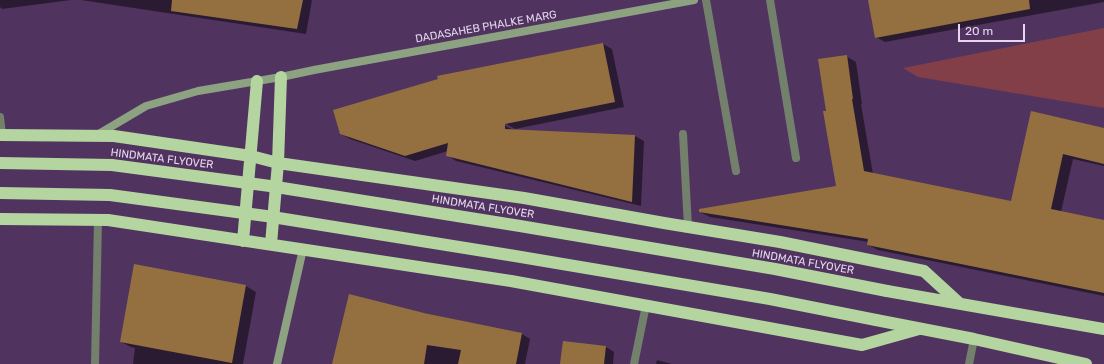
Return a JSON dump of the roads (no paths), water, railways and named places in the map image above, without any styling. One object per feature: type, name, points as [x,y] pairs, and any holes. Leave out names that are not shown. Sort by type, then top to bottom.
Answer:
[{"type":"highway","points":[[271,244],[278,163],[282,77]]},
{"type":"highway","points":[[243,241],[257,81]]},
{"type":"highway","points":[[1,135],[114,136],[251,156],[278,163],[524,198],[780,242],[924,271],[959,303]]},
{"type":"highway","name":"HINDMATA FLYOVER","points":[[0,163],[112,165],[270,186],[744,264],[1104,329]]},
{"type":"highway","points":[[0,193],[110,195],[266,216],[770,299],[974,339],[1086,364]]},
{"type":"highway","points":[[0,219],[108,220],[511,281],[862,345],[919,329]]},
{"type":"street","name":"DADASAHEB PHALKE MARG","points":[[95,136],[146,106],[198,91],[282,77],[694,0]]},
{"type":"street","points":[[706,0],[736,171]]},
{"type":"street","points":[[770,0],[796,158]]},
{"type":"street","points":[[0,118],[1,135]]},
{"type":"street","points":[[682,134],[688,227]]},
{"type":"street","points":[[95,364],[98,220]]},
{"type":"street","points":[[277,364],[303,249]]},
{"type":"street","points":[[634,364],[646,305]]},
{"type":"street","points":[[969,364],[974,339]]}]
